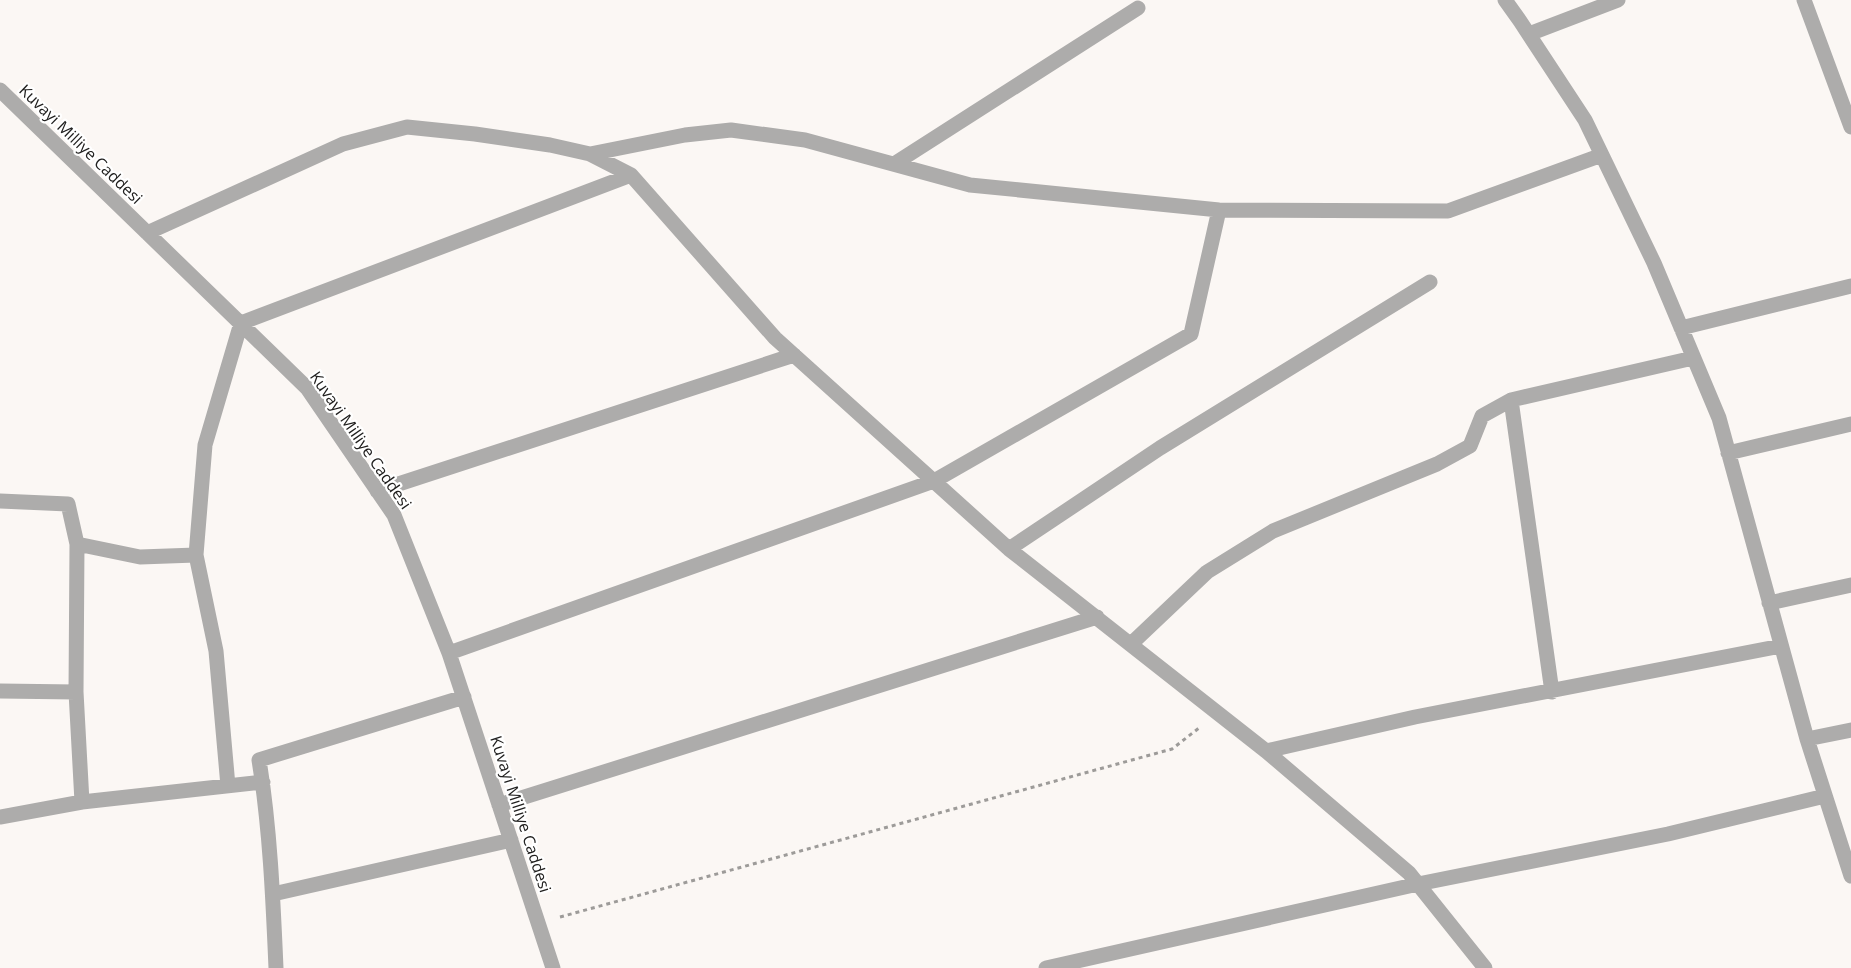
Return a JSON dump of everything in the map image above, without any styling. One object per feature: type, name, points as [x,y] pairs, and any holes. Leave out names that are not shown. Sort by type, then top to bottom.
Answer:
[{"type":"street","points":[[1505,0],[1585,120],[1654,263],[1719,418],[1807,739],[1851,876]]},
{"type":"street","points":[[1529,34],[1618,0]]},
{"type":"street","points":[[1804,0],[1851,127]]},
{"type":"street","points":[[894,164],[1138,8]]},
{"type":"street","name":"Kuvayi Milliye Caddesi","points":[[0,90],[307,388],[394,515],[449,654],[553,968]]},
{"type":"street","points":[[147,233],[343,144],[407,127],[485,135],[550,145],[590,154],[631,175],[775,338],[1009,548],[1266,751],[1410,873],[1485,968]]},
{"type":"street","points":[[590,154],[685,135],[731,130],[805,140],[970,185],[1219,210],[1448,211],[1602,155]]},
{"type":"street","points":[[228,786],[216,652],[196,554],[205,445],[241,323],[631,175]]},
{"type":"street","points":[[449,654],[934,481],[1191,334],[1219,210]]},
{"type":"street","points":[[1009,548],[1160,448],[1430,282]]},
{"type":"street","points":[[1681,328],[1851,286]]},
{"type":"street","points":[[377,491],[794,355]]},
{"type":"street","points":[[1131,644],[1207,572],[1273,531],[1437,464],[1470,446],[1482,416],[1511,400],[1693,358]]},
{"type":"street","points":[[1511,400],[1552,692]]},
{"type":"street","points":[[1728,453],[1851,424]]},
{"type":"street","points":[[0,501],[68,504],[77,544],[76,692],[82,802]]},
{"type":"street","points":[[77,544],[140,556],[196,554]]},
{"type":"street","points":[[1769,603],[1851,584]]},
{"type":"street","points":[[499,805],[1096,617]]},
{"type":"street","points":[[1266,751],[1416,718],[1781,646]]},
{"type":"street","points":[[0,691],[76,692]]},
{"type":"street","points":[[276,968],[273,894],[263,782],[259,760],[464,698]]},
{"type":"street","points":[[1807,739],[1851,730]]},
{"type":"street","points":[[0,817],[82,802],[263,782]]},
{"type":"street","points":[[1046,968],[1418,884],[1668,834],[1825,796]]},
{"type":"street","points":[[273,894],[511,840]]},
{"type":"path","points":[[538,923],[1172,749],[1218,714]]}]
